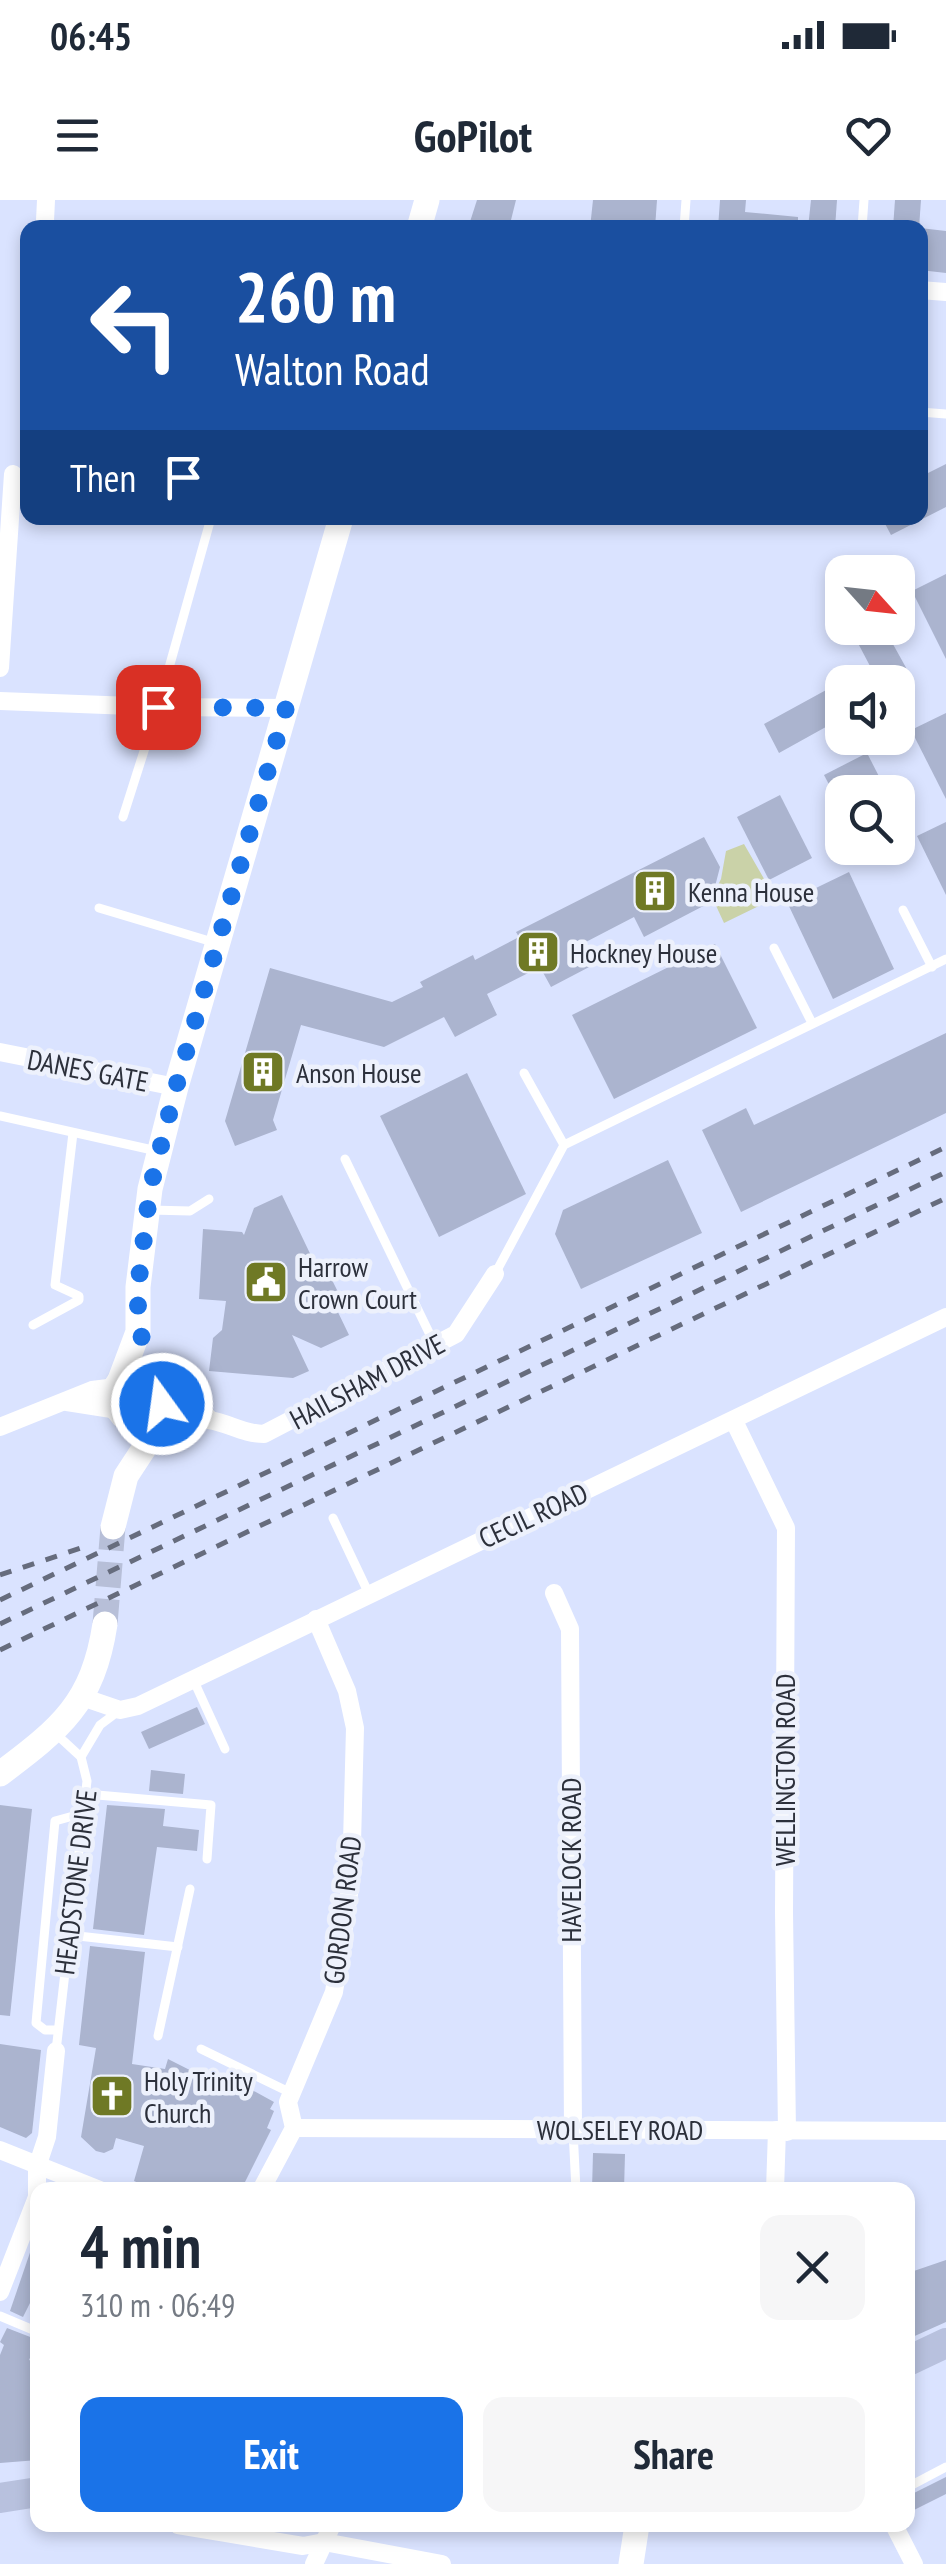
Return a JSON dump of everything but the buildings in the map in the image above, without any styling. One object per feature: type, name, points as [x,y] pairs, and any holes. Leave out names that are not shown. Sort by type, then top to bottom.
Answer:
[{"type":"main road","points":[[915,2357],[946,2343]]},
{"type":"street","points":[[0,668],[13,474]]},
{"type":"street","points":[[126,1476],[119,1398],[138,1332],[138,1287],[147,1210],[160,1152],[340,525]]},
{"type":"street","points":[[0,701],[286,708]]},
{"type":"street","name":"DANES GATE","points":[[0,1052],[176,1087]]},
{"type":"street","name":"HAILSHAM DRIVE","points":[[159,1411],[186,1419],[210,1420],[246,1434],[264,1434],[456,1334],[494,1274]]},
{"type":"street","name":"CECIL ROAD","points":[[120,1710],[138,1706],[946,1317]]},
{"type":"street","points":[[113,1527],[126,1476],[143,1450],[163,1397],[150,1348],[138,1332]]},
{"type":"street","points":[[119,1398],[140,1372],[157,1381]]},
{"type":"street","name":"HAILSHAM DRIVE","points":[[157,1381],[197,1404],[210,1420]]},
{"type":"street","points":[[0,1427],[92,1390],[119,1398],[146,1421],[159,1411]]},
{"type":"street","name":"WELLINGTON ROAD","points":[[734,1421],[786,1528],[785,2056],[777,2182]]},
{"type":"street","name":"HAVELOCK ROAD","points":[[554,1593],[570,1629],[573,2130]]},
{"type":"street","name":"GORDON ROAD","points":[[288,2102],[334,1992],[351,1881],[354,1728],[347,1690],[316,1620]]},
{"type":"street","points":[[0,1774],[52,1731],[82,1697],[100,1659],[105,1624]]},
{"type":"street","points":[[82,1697],[120,1710]]},
{"type":"street","name":"HEADSTONE DRIVE","points":[[37,2182],[37,2167],[47,2137],[56,2051]]},
{"type":"street","points":[[265,2182],[294,2128],[288,2102]]},
{"type":"street","name":"WOLSELEY ROAD","points":[[294,2128],[946,2131]]},
{"type":"street","points":[[0,2150],[78,2182]]},
{"type":"street","name":"HEADSTONE DRIVE","points":[[0,2292],[30,2215]]},
{"type":"street","points":[[220,2532],[303,2546],[328,2534],[442,2564]]},
{"type":"street","points":[[631,2564],[635,2532]]},
{"type":"street","points":[[898,2532],[914,2564]]},
{"type":"street","points":[[314,2564],[328,2534]]},
{"type":"lane","points":[[123,817],[210,525]]},
{"type":"lane","points":[[99,908],[218,943]]},
{"type":"lane","points":[[902,910],[932,967]]},
{"type":"lane","points":[[774,948],[812,1023]]},
{"type":"lane","points":[[494,1274],[564,1145],[946,959]]},
{"type":"lane","points":[[524,1073],[564,1145]]},
{"type":"lane","points":[[0,1116],[160,1152]]},
{"type":"lane","points":[[33,1325],[80,1300],[55,1285],[74,1133]]},
{"type":"lane","points":[[345,1159],[435,1345]]},
{"type":"lane","points":[[147,1210],[190,1211],[209,1200]]},
{"type":"lane","points":[[334,1518],[368,1594]]},
{"type":"lane","points":[[194,1679],[225,1749]]},
{"type":"lane","name":"CECIL ROAD","points":[[81,1757],[100,1725],[120,1710]]},
{"type":"lane","name":"HEADSTONE DRIVE","points":[[52,1731],[81,1757],[87,1775],[56,2051]]},
{"type":"lane","points":[[86,1794],[211,1805],[207,1859]]},
{"type":"lane","points":[[58,2030],[44,2030],[36,2023],[54,1821],[84,1813]]},
{"type":"lane","points":[[158,2036],[190,1890]]},
{"type":"lane","points":[[69,1935],[178,1946]]},
{"type":"lane","points":[[200,2049],[288,2092],[288,2102]]},
{"type":"lane","points":[[573,2130],[576,2182]]},
{"type":"lane","points":[[0,2316],[30,2329]]},
{"type":"lane","points":[[915,2483],[946,2466]]},
{"type":"green space","points":[[744,844],[775,898],[724,923],[712,897],[721,879],[726,851]]},
{"type":"tunnel","points":[[105,1624],[113,1527]]},
{"type":"railway","points":[[0,1600],[946,1147]]},
{"type":"railway","points":[[0,1624],[946,1172]]},
{"type":"railway","points":[[0,1650],[946,1198]]},
{"type":"railway","points":[[0,1575],[90,1545]]},
{"type":"place","name":"Kenna House","points":[[655,891]]},
{"type":"place","name":"Hockney House","points":[[538,952]]},
{"type":"place","name":"Anson House","points":[[263,1072]]},
{"type":"place","name":"Harrow Crown Court","points":[[266,1282]]},
{"type":"place","name":"Holy Trinity Church","points":[[112,2096]]},
{"type":"route","points":[[158,707],[286,708],[150,1189],[138,1287],[138,1332],[150,1348],[162,1404]]}]
